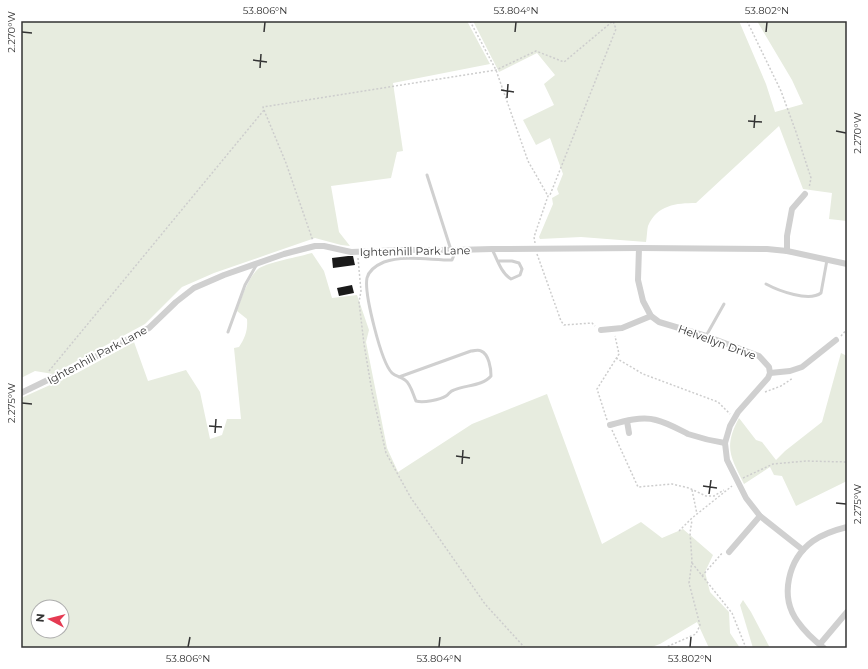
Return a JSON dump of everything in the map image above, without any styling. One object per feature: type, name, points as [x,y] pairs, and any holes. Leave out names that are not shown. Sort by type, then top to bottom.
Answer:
[{"type":"street","points":[[787,251],[787,236],[792,209],[805,194]]},
{"type":"street","name":"Ightenhill Park Lane","points":[[21,393],[94,358],[149,328],[176,302],[194,288],[284,254],[315,246],[324,246],[351,252],[492,249],[767,249],[787,251],[847,264]]},
{"type":"street","points":[[601,330],[622,328],[651,316],[642,301],[638,280],[639,248]]},
{"type":"street","name":"Helvellyn Drive","points":[[651,316],[659,322],[706,336],[759,356],[769,367],[770,373]]},
{"type":"street","points":[[803,550],[760,516],[746,498],[727,460],[725,443],[727,434],[734,419],[768,378],[770,373],[790,371],[802,367],[836,340]]},
{"type":"street","points":[[610,425],[627,421],[655,419],[690,434],[712,441],[725,443]]},
{"type":"street","points":[[627,421],[629,433]]},
{"type":"street","points":[[732,551],[760,516]]},
{"type":"street","points":[[847,527],[827,533],[813,541],[803,550],[797,557],[792,569],[788,582],[787,593],[791,609],[798,622],[809,635],[822,646],[847,612]]},
{"type":"lane","points":[[399,377],[471,351],[479,350],[484,352],[486,355],[491,370],[491,376],[488,380],[454,389],[446,396],[421,403],[416,401],[407,381],[399,377],[392,373],[385,362],[371,313],[367,285],[370,272],[384,262],[402,259],[452,260],[454,250],[427,175]]},
{"type":"lane","points":[[492,249],[504,274],[507,277],[511,279],[520,275],[522,269],[519,263],[512,261],[499,261]]},
{"type":"lane","points":[[766,284],[776,290],[792,294],[812,297],[818,296],[821,293],[827,260]]},
{"type":"lane","points":[[228,332],[244,285],[257,264]]},
{"type":"lane","points":[[706,336],[724,304]]},
{"type":"path","points":[[470,21],[496,70],[525,154],[548,196]]},
{"type":"path","points":[[46,374],[264,110],[263,107],[496,70],[536,51],[564,62],[613,21],[616,29],[550,195],[548,196],[534,237],[535,249],[561,321],[564,325],[568,326],[592,323],[601,330]]},
{"type":"path","points":[[748,21],[781,91],[796,132],[811,178],[811,184],[805,194]]},
{"type":"path","points":[[264,110],[286,163],[315,246]]},
{"type":"path","points":[[357,252],[361,291],[359,302],[370,378],[386,453],[411,498],[485,604],[525,648]]},
{"type":"path","points":[[613,329],[619,354],[597,389],[605,417],[638,487],[672,484],[706,496],[714,496],[724,490]]},
{"type":"path","points":[[836,340],[844,334],[847,329]]},
{"type":"path","points":[[616,358],[643,374],[718,402],[734,419]]},
{"type":"path","points":[[763,393],[781,386],[792,378],[802,367]]},
{"type":"path","points":[[678,531],[737,481],[773,464],[806,461],[847,462]]},
{"type":"path","points":[[692,490],[697,514]]},
{"type":"path","points":[[664,648],[696,634],[700,624],[689,583],[692,563],[690,533],[692,518]]},
{"type":"path","points":[[702,576],[722,552],[732,551]]},
{"type":"path","points":[[692,563],[732,613],[746,648]]},
{"type":"shaded area","points":[[21,21],[467,21],[490,64],[393,83],[403,151],[397,152],[391,178],[331,186],[339,232],[350,246],[315,238],[214,273],[182,287],[145,324],[53,374],[35,371],[21,378]]},
{"type":"shaded area","points":[[473,21],[739,21],[766,84],[775,112],[803,104],[792,80],[757,21],[847,21],[847,221],[829,219],[832,193],[803,189],[779,126],[696,203],[674,205],[662,209],[656,214],[648,226],[646,242],[581,237],[540,239],[539,237],[553,204],[552,198],[559,194],[557,189],[563,174],[550,138],[536,145],[523,120],[554,105],[544,84],[555,75],[537,53],[499,72]]},
{"type":"shaded area","points":[[312,253],[324,271],[332,298],[357,295],[369,330],[366,342],[387,448],[398,472],[472,424],[547,394],[602,544],[641,522],[662,538],[683,529],[713,555],[705,572],[710,592],[729,612],[730,633],[740,648],[709,648],[697,622],[660,644],[649,648],[618,648],[616,646],[616,648],[21,648],[21,398],[77,373],[134,342],[148,381],[186,370],[200,392],[210,439],[222,435],[227,419],[241,419],[234,348],[239,347],[244,337],[247,319],[237,311],[245,289],[254,273],[262,267]]},
{"type":"shaded area","points":[[841,353],[847,356],[847,481],[796,506],[782,476],[774,475],[770,467],[744,484],[732,459],[730,445],[734,428],[739,418],[756,440],[762,442],[776,460],[785,451],[822,422]]},
{"type":"shaded area","points":[[743,600],[770,648],[753,648],[740,605]]},
{"type":"building","points":[[353,256],[355,265],[333,268],[332,258]]},
{"type":"building","points":[[352,285],[354,293],[339,296],[337,288]]}]
